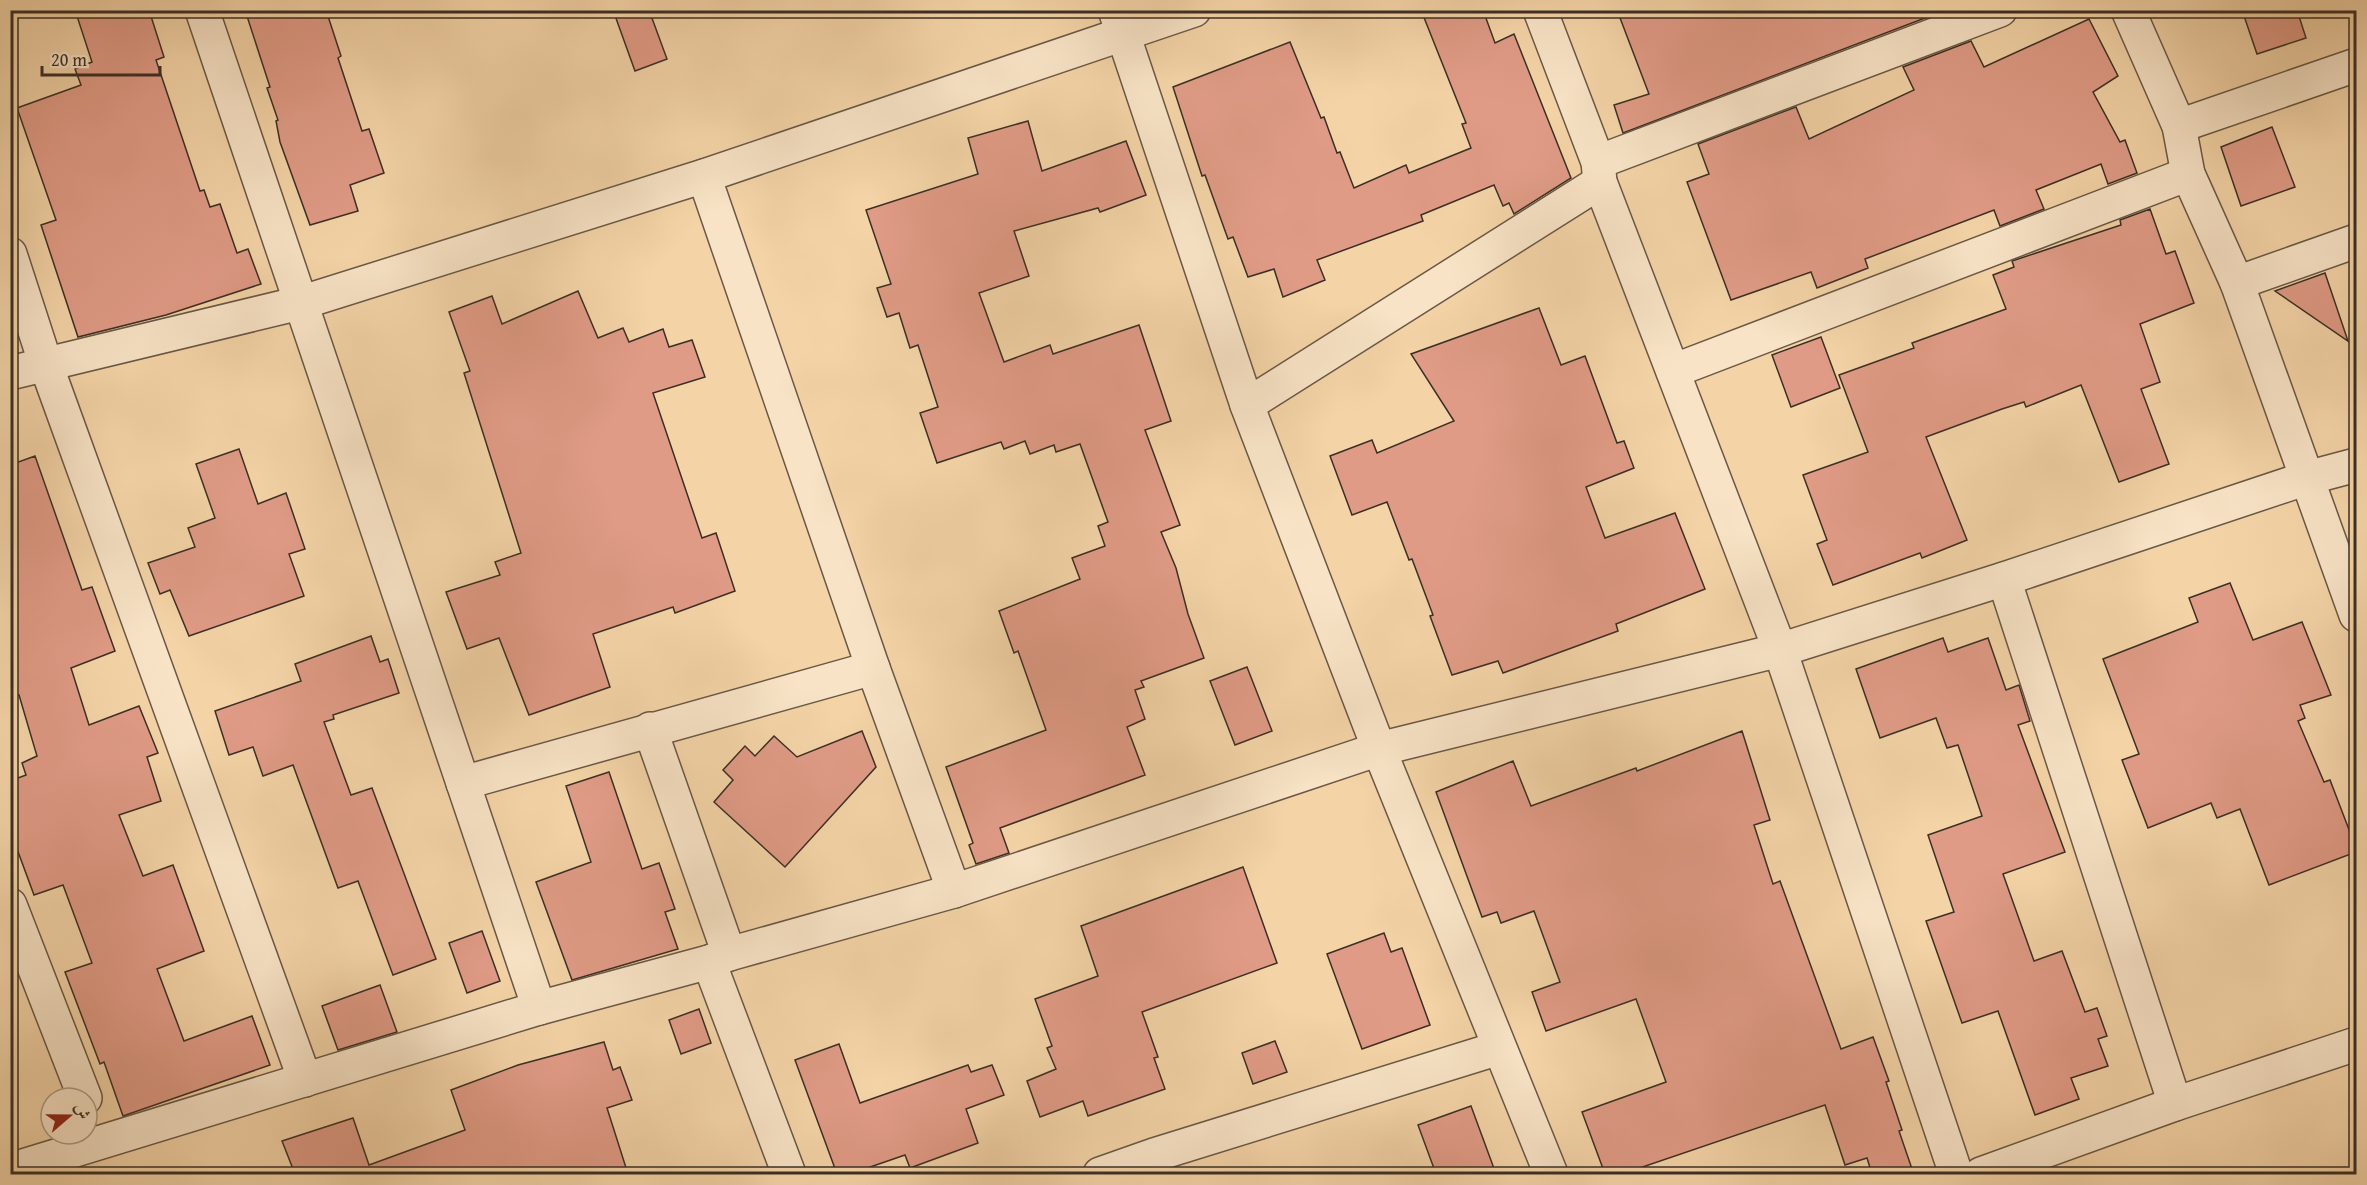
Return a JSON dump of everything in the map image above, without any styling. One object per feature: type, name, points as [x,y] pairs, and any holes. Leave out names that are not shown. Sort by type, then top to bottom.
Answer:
[{"type":"street","points":[[202,10],[539,1008]]},
{"type":"street","points":[[10,373],[300,303],[704,176],[1119,24],[1194,10]]},
{"type":"street","points":[[1540,10],[1673,371],[1780,650],[1956,1174]]},
{"type":"street","points":[[1247,405],[1599,172],[2000,10]]},
{"type":"street","points":[[2128,10],[2180,126],[2188,174],[2237,283],[2356,615]]},
{"type":"street","points":[[1119,24],[1247,405],[1379,749],[1551,1174]]},
{"type":"street","points":[[2180,126],[2356,65]]},
{"type":"street","points":[[1673,371],[2188,174]]},
{"type":"street","points":[[704,176],[873,668],[954,891]]},
{"type":"street","points":[[2237,283],[2356,241]]},
{"type":"street","points":[[10,254],[46,365],[304,1080]]},
{"type":"street","points":[[10,1170],[539,1008],[954,891],[1379,749],[1780,650],[2004,579],[2307,478],[2356,465]]},
{"type":"street","points":[[2004,579],[2175,1104]]},
{"type":"street","points":[[463,783],[873,668]]},
{"type":"street","points":[[650,729],[719,958],[789,1174]]},
{"type":"street","points":[[10,905],[81,1086]]},
{"type":"street","points":[[1980,1174],[2175,1104],[2356,1044]]},
{"type":"street","points":[[1100,1174],[1154,1155],[1499,1048]]},
{"type":"street","points":[[99,1133],[102,1141]]},
{"type":"building","points":[[75,10],[149,10],[164,57],[156,60],[200,191],[204,190],[210,207],[220,204],[237,253],[248,249],[261,284],[166,315],[78,337],[41,225],[56,220],[17,108],[81,85],[75,69],[92,62]]},
{"type":"building","points":[[245,10],[326,10],[341,56],[338,58],[362,131],[369,129],[384,173],[350,185],[358,211],[310,225],[280,142],[276,121],[278,120],[267,88],[270,87]]},
{"type":"building","points":[[613,10],[649,10],[667,59],[635,71]]},
{"type":"building","points":[[1421,10],[1483,10],[1495,43],[1514,34],[1571,178],[1514,214],[1509,203],[1503,206],[1494,185],[1421,215],[1423,221],[1317,260],[1325,280],[1283,297],[1274,269],[1248,277],[1233,237],[1228,239],[1205,175],[1202,176],[1173,87],[1290,42],[1321,118],[1324,117],[1337,153],[1340,152],[1354,188],[1406,165],[1409,173],[1471,148],[1462,124],[1466,123]]},
{"type":"building","points":[[1617,10],[1946,10],[1623,133],[1614,105],[1649,94]]},
{"type":"building","points":[[2242,10],[2297,10],[2306,38],[2257,54]]},
{"type":"building","points":[[2089,19],[2118,76],[2093,92],[2120,142],[2125,140],[2137,173],[2108,184],[2101,164],[2036,190],[2044,209],[2000,226],[1994,210],[1865,259],[1868,268],[1817,288],[1811,272],[1731,300],[1687,182],[1709,174],[1698,144],[1796,107],[1809,139],[1914,90],[1903,67],[1971,41],[1984,67]]},
{"type":"building","points":[[1028,121],[1042,171],[1126,141],[1146,195],[1100,212],[1098,208],[1014,231],[1029,276],[979,293],[1004,362],[1050,345],[1053,354],[1139,325],[1171,421],[1145,430],[1180,525],[1161,532],[1176,568],[1188,614],[1204,658],[1141,681],[1144,687],[1135,690],[1145,719],[1127,727],[1145,775],[1000,828],[1009,853],[976,864],[969,845],[973,843],[946,767],[1046,730],[1018,651],[1014,653],[999,611],[1080,579],[1072,558],[1105,546],[1098,526],[1108,522],[1080,444],[1056,452],[1054,445],[1030,454],[1025,441],[1004,449],[1001,442],[937,463],[920,413],[938,407],[918,345],[910,348],[899,313],[887,317],[877,288],[891,284],[866,210],[978,174],[968,138]]},
{"type":"building","points":[[2272,127],[2295,187],[2241,206],[2221,147]]},
{"type":"building","points":[[2150,209],[2166,254],[2175,251],[2194,303],[2140,324],[2160,382],[2141,389],[2169,464],[2119,482],[2081,385],[2026,407],[2024,402],[2002,409],[1926,437],[1967,540],[1922,558],[1920,553],[1833,585],[1817,544],[1827,540],[1803,475],[1868,452],[1839,375],[1914,348],[1912,343],[2006,309],[1993,275],[2014,267],[2012,261],[2121,225],[2120,220]]},
{"type":"building","points":[[2325,273],[2348,341],[2275,291]]},
{"type":"building","points":[[578,291],[598,338],[623,328],[629,342],[663,329],[669,347],[692,340],[705,377],[653,393],[702,538],[716,533],[735,591],[675,613],[673,607],[593,634],[610,687],[529,715],[499,638],[467,649],[446,592],[500,575],[495,562],[521,553],[464,373],[470,371],[449,312],[492,296],[502,324]]},
{"type":"building","points":[[1539,308],[1561,365],[1585,356],[1617,443],[1624,441],[1634,468],[1586,487],[1605,538],[1675,513],[1705,589],[1616,624],[1618,631],[1503,673],[1498,661],[1452,675],[1412,559],[1409,560],[1387,502],[1352,515],[1330,456],[1372,440],[1377,453],[1454,421],[1411,354]]},
{"type":"building","points":[[1821,337],[1840,388],[1791,407],[1772,355]]},
{"type":"building","points":[[239,449],[258,504],[286,493],[305,549],[289,554],[304,596],[189,636],[170,590],[160,594],[148,563],[195,547],[188,528],[215,518],[196,464]]},
{"type":"building","points":[[35,456],[82,590],[92,587],[115,651],[71,668],[89,725],[139,706],[158,753],[147,757],[161,801],[119,815],[143,876],[173,865],[204,951],[157,969],[184,1041],[252,1016],[270,1065],[123,1116],[104,1062],[100,1064],[65,972],[92,963],[63,885],[34,895],[10,830],[10,781],[26,775],[22,763],[37,756],[19,695],[10,698],[10,465]]},
{"type":"building","points":[[2230,583],[2253,640],[2302,622],[2331,695],[2300,705],[2305,718],[2298,721],[2324,782],[2330,780],[2356,848],[2356,852],[2269,885],[2240,809],[2217,818],[2211,803],[2148,828],[2122,760],[2139,754],[2103,659],[2198,622],[2189,598]]},
{"type":"building","points":[[371,636],[380,662],[388,659],[399,693],[333,715],[334,719],[324,722],[351,795],[372,788],[436,959],[393,975],[358,881],[338,888],[293,765],[263,776],[253,747],[229,755],[215,711],[301,681],[295,664]]},
{"type":"building","points":[[1943,638],[1948,652],[1988,638],[2006,690],[2019,685],[2030,721],[2018,725],[2065,852],[2003,874],[2034,961],[2062,951],[2085,1012],[2097,1008],[2107,1036],[2098,1039],[2108,1066],[2071,1078],[2079,1099],[2035,1115],[1998,1011],[1962,1023],[1926,921],[1954,912],[1928,835],[1982,816],[1958,745],[1947,748],[1936,718],[1880,738],[1856,669]]},
{"type":"building","points":[[1247,667],[1272,731],[1235,745],[1210,681]]},
{"type":"building","points":[[862,731],[876,767],[785,867],[714,802],[733,780],[723,770],[745,746],[755,756],[774,736],[797,757]]},
{"type":"building","points":[[1742,731],[1770,820],[1754,825],[1773,884],[1780,881],[1841,1049],[1873,1037],[1889,1081],[1886,1082],[1912,1169],[1893,1174],[1872,1174],[1867,1158],[1845,1165],[1825,1105],[1622,1174],[1605,1174],[1582,1112],[1666,1082],[1636,999],[1546,1031],[1532,992],[1560,982],[1534,911],[1501,923],[1497,912],[1482,917],[1436,792],[1513,761],[1531,806],[1636,768],[1637,771]]},
{"type":"building","points":[[609,772],[642,869],[659,863],[675,909],[665,912],[678,949],[572,980],[536,882],[591,862],[566,786]]},
{"type":"building","points":[[1243,867],[1277,963],[1142,1012],[1158,1057],[1154,1058],[1165,1089],[1088,1116],[1083,1101],[1040,1117],[1027,1081],[1056,1069],[1047,1048],[1052,1046],[1035,999],[1098,976],[1081,926]]},
{"type":"building","points":[[482,931],[500,981],[467,993],[449,943]]},
{"type":"building","points":[[1384,933],[1391,952],[1402,948],[1430,1025],[1362,1049],[1327,954]]},
{"type":"building","points":[[380,985],[397,1032],[338,1050],[322,1006]]},
{"type":"building","points":[[699,1009],[711,1043],[681,1054],[669,1020]]},
{"type":"building","points":[[1275,1041],[1287,1072],[1253,1084],[1242,1053]]},
{"type":"building","points":[[604,1042],[613,1070],[620,1067],[632,1100],[607,1108],[628,1174],[295,1174],[282,1141],[353,1118],[369,1165],[465,1130],[451,1090],[518,1065]]},
{"type":"building","points":[[839,1044],[860,1103],[968,1065],[971,1072],[992,1065],[1004,1095],[966,1109],[978,1143],[910,1168],[905,1155],[850,1174],[837,1174],[795,1060]]},
{"type":"building","points":[[1471,1106],[1496,1174],[1436,1174],[1418,1125]]}]
